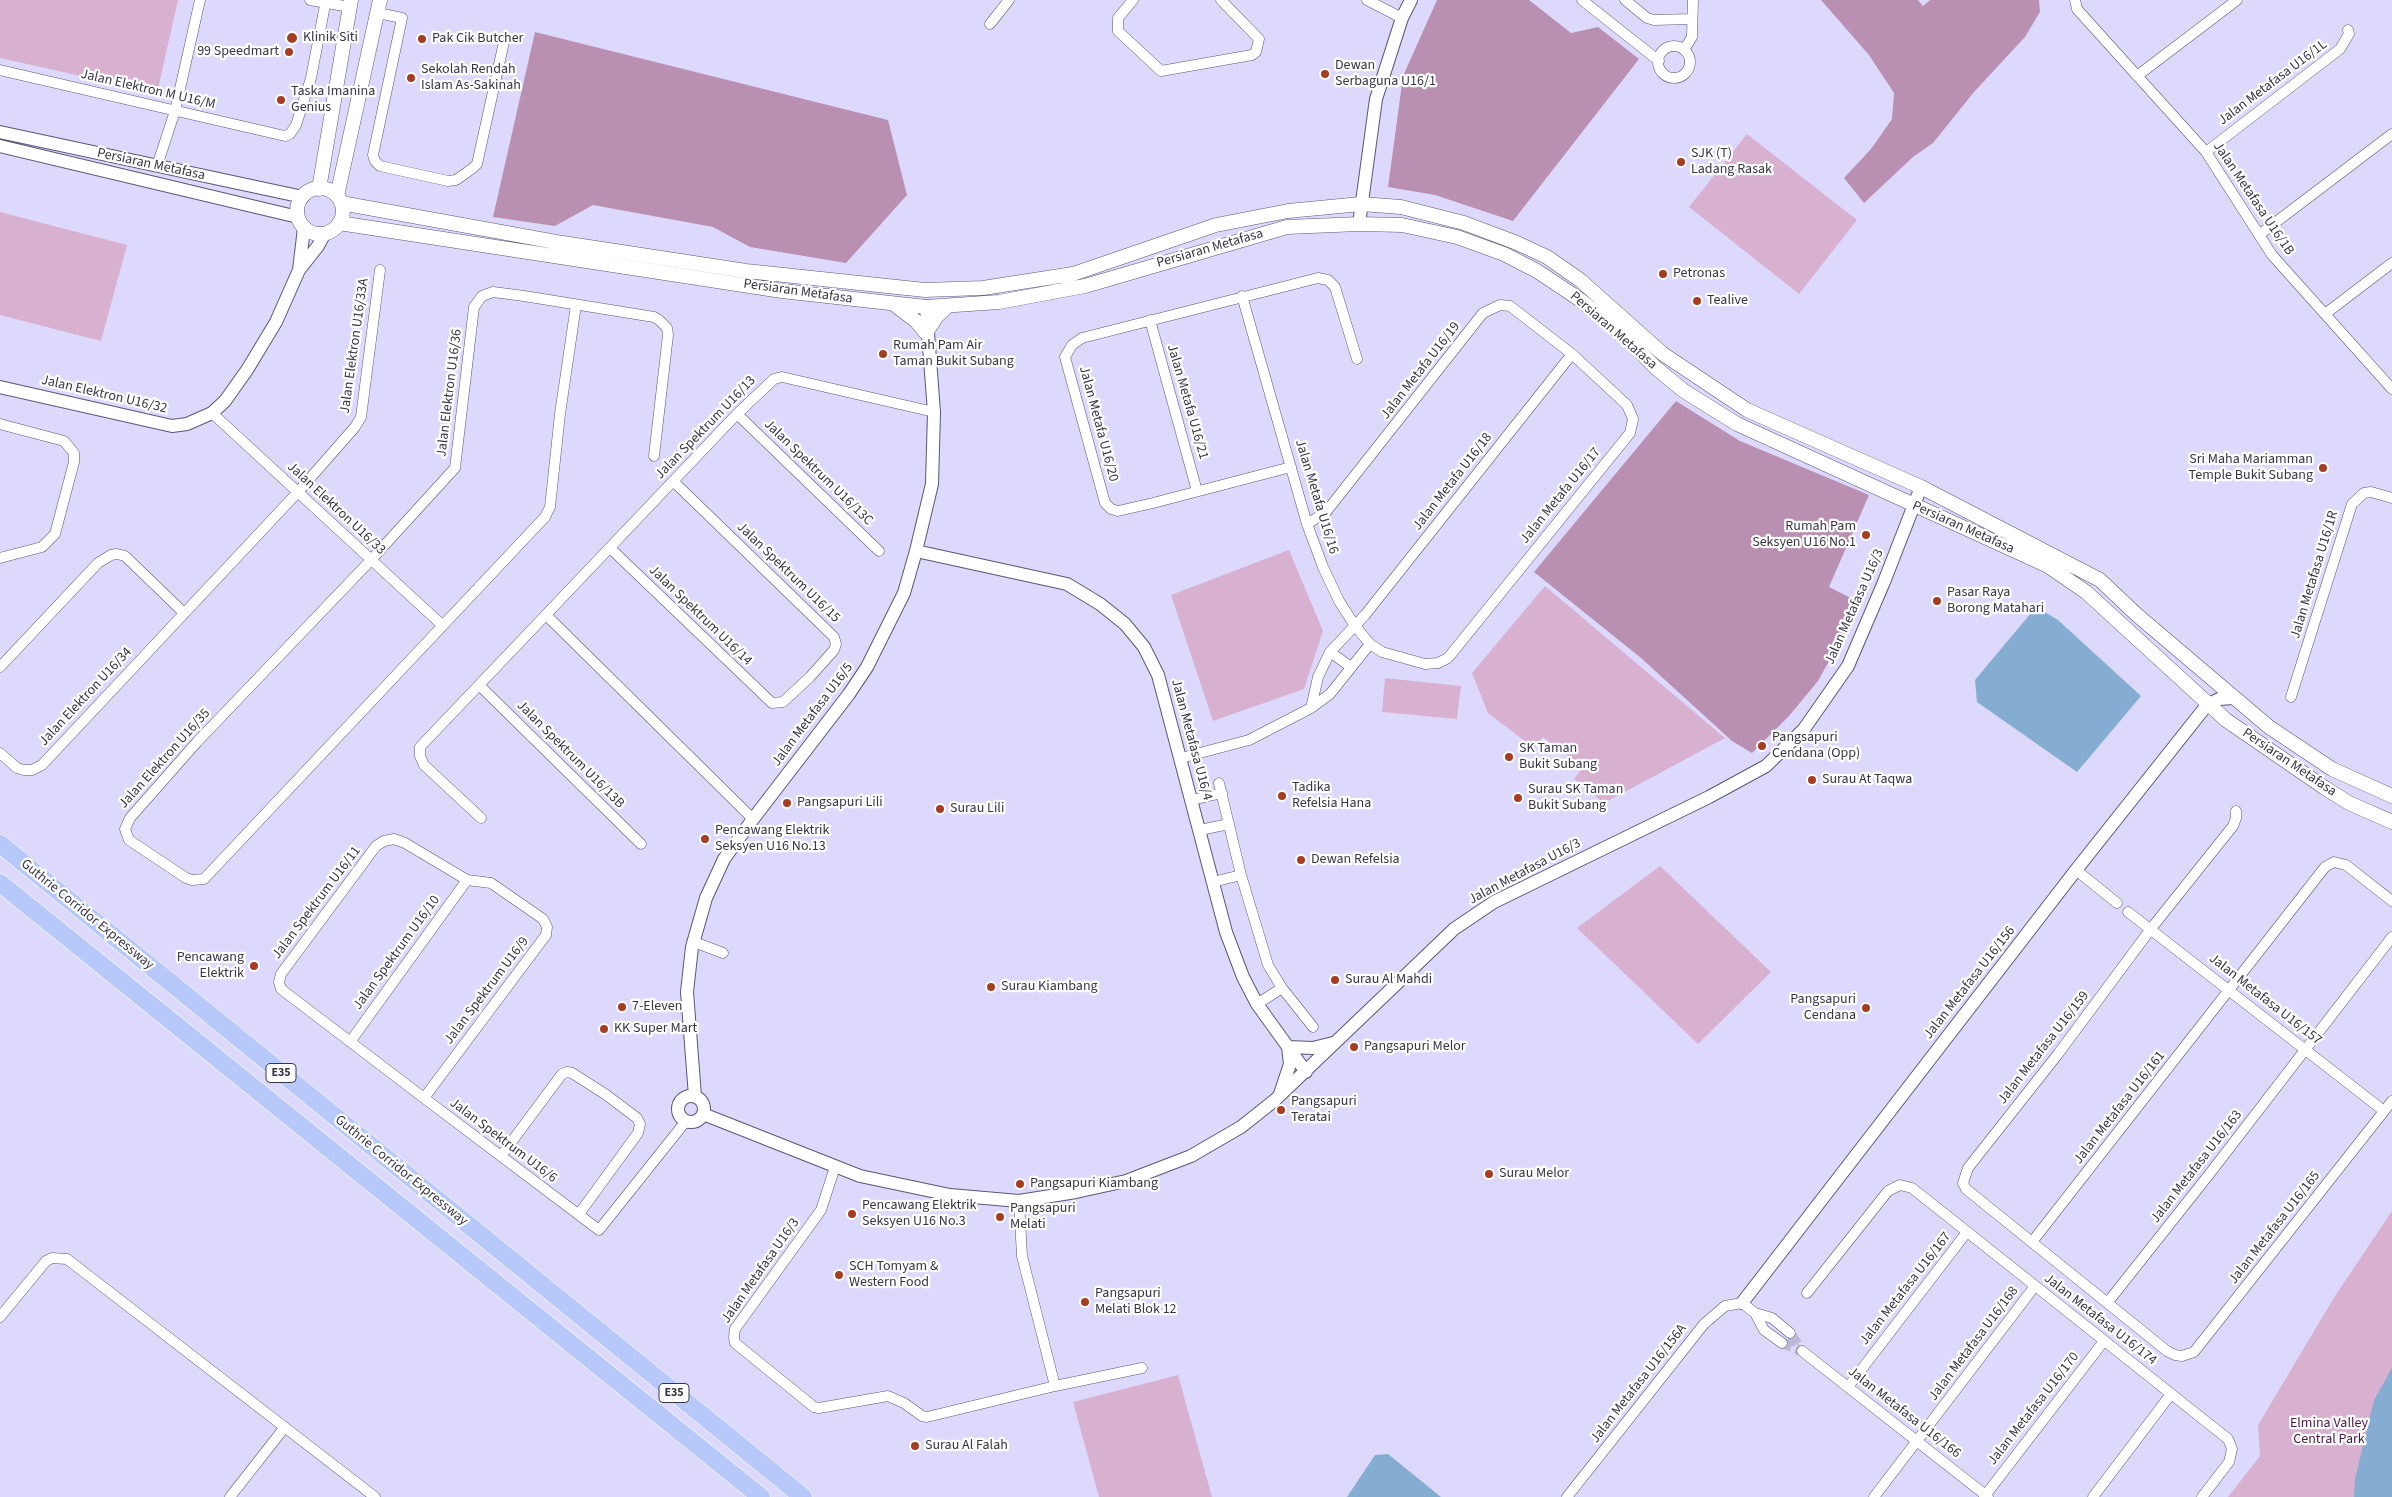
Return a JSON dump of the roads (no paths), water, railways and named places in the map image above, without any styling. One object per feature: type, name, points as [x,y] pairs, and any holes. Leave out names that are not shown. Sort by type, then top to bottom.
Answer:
[{"type":"highway","name":"Guthrie Corridor Expressway","points":[[0,844],[803,1497]]},
{"type":"highway","name":"Guthrie Corridor Expressway","points":[[0,883],[761,1497]]},
{"type":"main road","points":[[319,189],[351,4]]},
{"type":"main road","points":[[339,200],[326,189],[307,193],[303,197],[298,210],[301,222],[318,234],[326,233],[339,223],[342,217],[339,200],[379,6]]},
{"type":"main road","name":"Persiaran Metafasa","points":[[339,200],[556,242],[746,271],[924,290],[984,288],[1073,274],[1216,225],[1288,211],[1361,204],[1401,207],[1464,222],[1517,243],[1547,258],[1580,280],[1663,354],[1747,410],[1921,487],[2100,580],[2269,727],[2332,769],[2392,796]]},
{"type":"main road","name":"Persiaran Metafasa","points":[[339,223],[782,291],[926,307],[999,302],[1085,286],[1287,227],[1359,224],[1402,226],[1458,237],[1504,254],[1529,267],[1580,299],[1622,334],[1656,368],[1684,391],[1737,424],[2048,566],[2086,592],[2207,705],[2226,720],[2349,803],[2392,822]]},
{"type":"main road","points":[[903,288],[916,294],[926,307]]},
{"type":"main road","points":[[894,304],[926,333],[937,316],[948,306]]},
{"type":"street","points":[[157,166],[175,111],[200,0]]},
{"type":"street","points":[[310,0],[351,4]]},
{"type":"street","points":[[990,24],[1009,0]]},
{"type":"street","points":[[1133,0],[1118,18],[1118,31],[1161,71],[1252,55],[1256,52],[1259,39],[1221,0]]},
{"type":"street","points":[[1367,0],[1402,18]]},
{"type":"street","points":[[1359,224],[1376,99],[1402,18],[1411,0]]},
{"type":"street","points":[[1582,0],[1658,61]]},
{"type":"street","points":[[1625,0],[1648,18],[1654,20],[1692,19]]},
{"type":"street","points":[[1684,50],[1692,38],[1693,0]]},
{"type":"street","name":"Jalan Metafasa U16/1B","points":[[2075,0],[2077,9],[2206,152],[2272,255],[2392,389]]},
{"type":"street","points":[[2137,76],[2237,0]]},
{"type":"street","name":"Jalan Elektron M U16/M","points":[[0,70],[285,136],[290,134],[296,125],[311,78],[326,2]]},
{"type":"street","points":[[379,6],[402,18],[373,155],[375,161],[380,166],[448,181],[456,180],[473,168],[477,164],[504,42]]},
{"type":"street","name":"Jalan Metafasa U16/1L","points":[[2206,152],[2340,49],[2349,34],[2348,30]]},
{"type":"street","points":[[1670,47],[1684,50],[1689,57],[1689,66],[1680,77],[1667,76],[1660,70],[1658,61],[1662,52],[1670,47]]},
{"type":"street","name":"Persiaran Metafasa","points":[[0,132],[303,197]]},
{"type":"street","points":[[2260,235],[2392,134]]},
{"type":"street","name":"Persiaran Metafasa","points":[[0,146],[301,222]]},
{"type":"street","points":[[299,270],[301,222]]},
{"type":"street","points":[[299,270],[326,233]]},
{"type":"street","points":[[2325,314],[2392,263]]},
{"type":"street","name":"Jalan Elektron U16/32","points":[[0,387],[172,426],[187,424],[212,413],[225,401],[247,370],[276,322],[299,270]]},
{"type":"street","name":"Jalan Elektron U16/33A","points":[[298,492],[355,427],[361,417],[380,270]]},
{"type":"street","name":"Jalan Metafa U16/20","points":[[1291,466],[1118,511],[1111,509],[1105,504],[1065,357],[1072,345],[1082,338],[1318,278],[1328,280],[1335,287],[1357,359]]},
{"type":"street","name":"Jalan Elektron U16/36","points":[[371,560],[455,468],[474,307],[482,296],[493,292],[654,317],[664,324],[668,335],[654,456]]},
{"type":"street","name":"Jalan Metafa U16/16","points":[[1242,296],[1307,524],[1339,601],[1355,626],[1370,644],[1382,652],[1425,664],[1438,664],[1448,658]]},
{"type":"street","points":[[442,625],[549,512],[560,414],[576,305]]},
{"type":"street","name":"Jalan Metafa U16/19","points":[[1307,524],[1326,512],[1483,313],[1500,305],[1510,306],[1572,354]]},
{"type":"street","name":"Jalan Metafasa U16/5","points":[[695,1096],[687,992],[694,942],[706,898],[724,859],[867,668],[904,593],[932,484],[934,412],[926,333],[926,307]]},
{"type":"street","name":"Jalan Metafa U16/21","points":[[1150,320],[1198,490]]},
{"type":"street","name":"Jalan Metafa U16/18","points":[[1311,708],[1318,677],[1330,652],[1355,626],[1572,354]]},
{"type":"street","name":"Jalan Metafa U16/17","points":[[1448,658],[1630,433],[1633,419],[1627,405],[1572,354]]},
{"type":"street","name":"Jalan Spektrum U16/13","points":[[481,818],[424,765],[420,756],[420,748],[737,414],[774,379],[782,378],[934,412]]},
{"type":"street","name":"Jalan Elektron U16/33","points":[[212,413],[442,625]]},
{"type":"street","name":"Jalan Spektrum U16/13C","points":[[737,414],[879,551]]},
{"type":"street","points":[[0,424],[64,441],[74,453],[74,462],[55,534],[42,547],[0,558]]},
{"type":"street","name":"Jalan Spektrum U16/15","points":[[673,481],[834,637],[836,644],[834,650],[810,677],[783,702],[772,703]]},
{"type":"street","name":"Jalan Metafasa U16/3","points":[[703,1114],[860,1176],[950,1195],[1019,1201],[1076,1192],[1126,1181],[1191,1156],[1241,1127],[1279,1097],[1454,929],[1494,902],[1709,798],[1766,766],[1804,729],[1848,666],[1884,582],[1921,487]]},
{"type":"street","name":"Jalan Elektron U16/34","points":[[0,753],[17,768],[24,770],[37,768],[298,492]]},
{"type":"street","name":"Jalan Metafasa U16/1R","points":[[2290,697],[2352,504],[2364,493],[2372,492],[2392,498]]},
{"type":"street","name":"Jalan Spektrum U16/14","points":[[610,548],[772,703]]},
{"type":"street","name":"Jalan Metafasa U16/4","points":[[916,551],[1066,584],[1100,604],[1125,624],[1144,647],[1158,674],[1229,941],[1243,977],[1257,1004],[1306,1072]]},
{"type":"street","points":[[0,667],[98,563],[111,555],[125,556],[184,613]]},
{"type":"street","name":"Jalan Elektron U16/35","points":[[371,560],[204,735],[130,818],[125,829],[129,840],[186,878],[192,880],[204,879],[442,625]]},
{"type":"street","points":[[546,615],[753,819]]},
{"type":"street","points":[[1181,758],[1249,740],[1311,708],[1330,694],[1370,644]]},
{"type":"street","points":[[1330,652],[1351,667]]},
{"type":"street","points":[[2207,705],[2212,692],[2211,678]]},
{"type":"street","name":"Jalan Spektrum U16/13B","points":[[479,685],[641,844]]},
{"type":"street","points":[[2207,705],[2219,699],[2234,698]]},
{"type":"street","name":"Jalan Metafasa U16/156","points":[[1742,1303],[2076,870],[2207,705]]},
{"type":"street","name":"Jalan Metafasa U16/4","points":[[1192,800],[1221,788],[1241,875],[1268,965],[1282,988],[1313,1027]]},
{"type":"street","name":"Jalan Metafasa U16/159","points":[[2032,1242],[1970,1195],[1963,1183],[1968,1168],[2058,1054],[2150,930],[2233,826],[2236,811]]},
{"type":"street","points":[[1200,830],[1229,824]]},
{"type":"street","name":"Jalan Spektrum U16/11","points":[[281,989],[279,982],[280,974],[376,846],[384,841],[394,839],[405,842],[467,880]]},
{"type":"street","name":"Jalan Metafasa U16/161","points":[[2032,1242],[2325,867],[2334,862],[2346,865],[2392,902]]},
{"type":"street","points":[[2076,870],[2117,903]]},
{"type":"street","points":[[1213,882],[1241,875]]},
{"type":"street","name":"Jalan Spektrum U16/10","points":[[350,1042],[467,880]]},
{"type":"street","name":"Jalan Spektrum U16/9","points":[[424,1098],[546,935],[547,927],[543,919],[491,883],[467,880]]},
{"type":"street","name":"Jalan Metafasa U16/157","points":[[2128,912],[2306,1048],[2384,1111]]},
{"type":"street","name":"Jalan Metafasa U16/163","points":[[2108,1302],[2392,937]]},
{"type":"street","points":[[694,942],[723,953]]},
{"type":"street","points":[[1257,1004],[1282,988]]},
{"type":"street","name":"Jalan Spektrum U16/6","points":[[281,989],[599,1230],[686,1121]]},
{"type":"street","points":[[1279,1097],[1290,1064],[1288,1047],[1313,1048],[1338,1041]]},
{"type":"street","points":[[501,1156],[562,1074],[567,1072],[572,1072],[637,1118],[640,1124],[638,1133],[578,1214]]},
{"type":"street","points":[[695,1096],[703,1104],[703,1114],[696,1121],[686,1121],[678,1114],[678,1104],[685,1097],[695,1096]]},
{"type":"street","name":"Jalan Metafasa U16/165","points":[[2108,1302],[2174,1355],[2182,1356],[2194,1352],[2392,1101]]},
{"type":"street","name":"Jalan Metafasa U16/3","points":[[835,1167],[821,1210],[735,1329],[735,1343],[814,1407],[819,1408],[888,1396],[904,1402],[922,1416],[927,1417],[1056,1386],[1142,1368]]},
{"type":"street","name":"Jalan Metafasa U16/174","points":[[1807,1293],[1888,1191],[1900,1185],[1912,1188],[2228,1439],[2232,1449],[2228,1462],[2202,1497]]},
{"type":"street","points":[[1019,1201],[1022,1256],[1056,1386]]},
{"type":"street","name":"Jalan Metafasa U16/167","points":[[1848,1387],[1967,1232]]},
{"type":"street","points":[[2032,1242],[2108,1302]]},
{"type":"street","points":[[0,1317],[46,1261],[52,1258],[67,1259],[375,1497]]},
{"type":"street","name":"Jalan Metafasa U16/168","points":[[1874,1497],[2035,1286]]},
{"type":"street","points":[[1742,1303],[1754,1313],[1764,1330],[1782,1343]]},
{"type":"street","name":"Jalan Metafasa U16/156A","points":[[1567,1497],[1704,1324],[1725,1306],[1742,1303]]},
{"type":"street","points":[[1754,1313],[1772,1318],[1790,1332]]},
{"type":"street","name":"Jalan Metafasa U16/170","points":[[1986,1496],[2104,1341]]},
{"type":"street","name":"Jalan Metafasa U16/166","points":[[1802,1351],[1986,1496]]},
{"type":"street","points":[[2093,1497],[2171,1394]]},
{"type":"street","points":[[230,1497],[285,1427]]},
{"type":"water","points":[[2036,607],[2058,620],[2141,696],[2077,772],[1977,702],[1975,680]]},
{"type":"water","points":[[2392,1368],[2392,1497],[2354,1497],[2355,1479],[2374,1400]]},
{"type":"water","points":[[1388,1454],[1441,1497],[1347,1497],[1375,1455]]},
{"type":"tunnel","points":[[1782,1343],[1802,1351],[1790,1333]]},
{"type":"place","name":"Klinik Siti","points":[[292,38]]},
{"type":"place","name":"Pak Cik Butcher","points":[[422,39]]},
{"type":"place","name":"99 Speedmart","points":[[289,52]]},
{"type":"place","name":"Dewan Serbaguna U16/1","points":[[1325,74]]},
{"type":"place","name":"Sekolah Rendah Islam As-Sakinah","points":[[411,78]]},
{"type":"place","name":"Taska Imanina Genius","points":[[281,100]]},
{"type":"place","name":"SJK (T) Ladang Rasak","points":[[1681,162]]},
{"type":"place","name":"Petronas","points":[[1663,274]]},
{"type":"place","name":"Tealive","points":[[1697,301]]},
{"type":"place","name":"Rumah Pam Air Taman Bukit Subang","points":[[883,354]]},
{"type":"place","name":"Sri Maha Mariamman Temple Bukit Subang","points":[[2323,468]]},
{"type":"place","name":"Rumah Pam Seksyen U16 No.1","points":[[1866,535]]},
{"type":"place","name":"Pasar Raya Borong Matahari","points":[[1937,601]]},
{"type":"place","name":"Pangsapuri Cendana (Opp)","points":[[1762,746]]},
{"type":"place","name":"SK Taman Bukit Subang","points":[[1509,757]]},
{"type":"place","name":"Surau At Taqwa","points":[[1812,780]]},
{"type":"place","name":"Tadika Refelsia Hana","points":[[1282,796]]},
{"type":"place","name":"Surau SK Taman Bukit Subang","points":[[1518,798]]},
{"type":"place","name":"Pangsapuri Lili","points":[[787,803]]},
{"type":"place","name":"Surau Lili","points":[[940,809]]},
{"type":"place","name":"Pencawang Elektrik Seksyen U16 No.13","points":[[705,839]]},
{"type":"place","name":"Dewan Refelsia","points":[[1301,860]]},
{"type":"place","name":"Pencawang Elektrik","points":[[254,966]]},
{"type":"place","name":"Surau Al Mahdi","points":[[1335,980]]},
{"type":"place","name":"Surau Kiambang","points":[[991,987]]},
{"type":"place","name":"7-Eleven","points":[[622,1007]]},
{"type":"place","name":"Pangsapuri Cendana","points":[[1866,1008]]},
{"type":"place","name":"KK Super Mart","points":[[604,1029]]},
{"type":"place","name":"Pangsapuri Melor","points":[[1354,1047]]},
{"type":"place","name":"Pangsapuri Teratai","points":[[1281,1110]]},
{"type":"place","name":"Surau Melor","points":[[1489,1174]]},
{"type":"place","name":"Pangsapuri Kiambang","points":[[1020,1184]]},
{"type":"place","name":"Pencawang Elektrik Seksyen U16 No.3","points":[[852,1214]]},
{"type":"place","name":"Pangsapuri Melati","points":[[1000,1217]]},
{"type":"place","name":"SCH Tomyam & Western Food","points":[[839,1275]]},
{"type":"place","name":"Pangsapuri Melati Blok 12","points":[[1085,1302]]},
{"type":"place","name":"Surau Al Falah","points":[[915,1446]]},
{"type":"park label","name":"Elmina Valley Central Park","points":[[2329,1432]]}]
